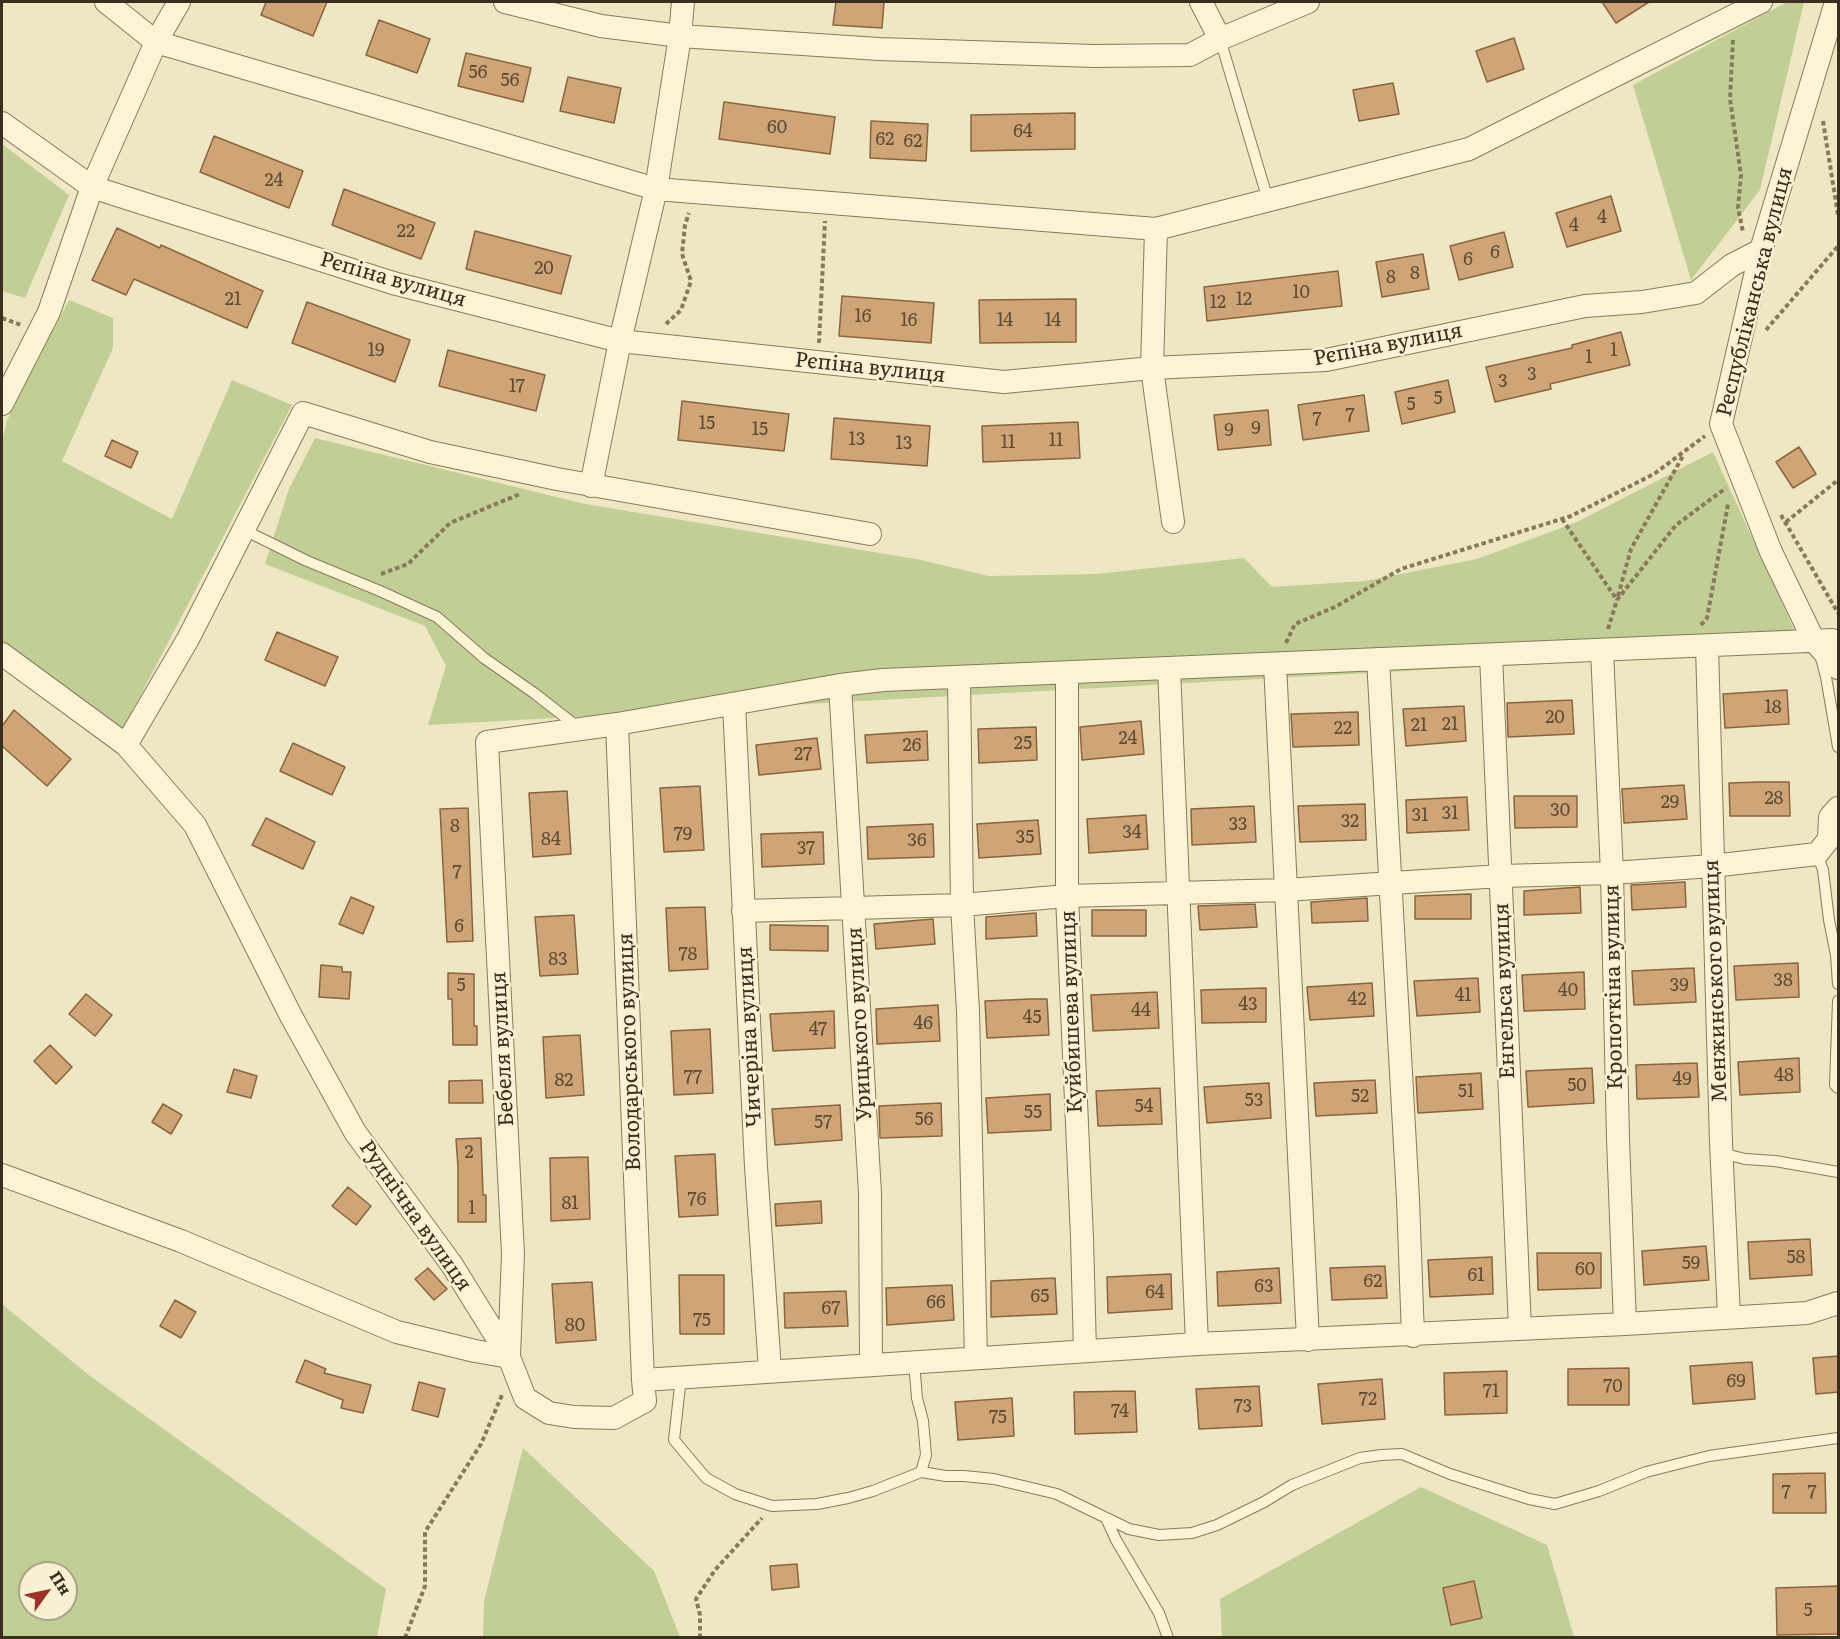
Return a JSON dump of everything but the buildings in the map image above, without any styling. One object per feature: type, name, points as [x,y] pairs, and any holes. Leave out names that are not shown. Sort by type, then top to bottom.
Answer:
[{"type":"street","points":[[106,2],[156,42],[656,189],[1156,229],[1469,149],[1761,2]]},
{"type":"street","points":[[2,404],[49,312],[92,187],[156,42],[179,2]]},
{"type":"street","points":[[505,2],[601,26],[680,36],[879,49],[1095,56],[1190,55],[1220,39],[1308,2]]},
{"type":"street","points":[[591,486],[628,342],[656,189],[680,36],[683,2]]},
{"type":"street","points":[[1201,2],[1220,39]]},
{"type":"street","name":"Республіканська вулиця","points":[[1836,2],[1755,253],[1721,424],[1765,536],[1814,641],[1839,668]]},
{"type":"street","name":"Рєпіна вулиця","points":[[2,123],[92,187],[393,284],[628,342],[1004,382],[1152,368],[1326,360],[1585,306],[1642,302],[1696,293],[1732,265],[1755,253]]},
{"type":"street","points":[[1156,229],[1152,368],[1173,522]]},
{"type":"street","points":[[126,746],[188,639],[303,413],[430,452],[591,486],[870,534]]},
{"type":"street","points":[[581,729],[840,685],[883,680],[1832,640],[1839,643]]},
{"type":"street","name":"Менжинського вулиця","points":[[1707,646],[1721,1153],[1729,1316]]},
{"type":"street","name":"Кропоткіна вулиця","points":[[1602,650],[1612,873],[1617,1139],[1625,1324]]},
{"type":"street","name":"Руднічна вулиця","points":[[2,654],[126,746],[195,825],[291,1016],[355,1132],[452,1265],[509,1357]]},
{"type":"street","name":"Енгельса вулиця","points":[[1491,655],[1520,1328]]},
{"type":"street","points":[[1378,659],[1392,882],[1413,1336]]},
{"type":"street","points":[[1275,664],[1308,1340]]},
{"type":"street","points":[[1169,668],[1197,1344]]},
{"type":"street","name":"Куйбишева вулиця","points":[[1067,673],[1067,896],[1085,1351]]},
{"type":"street","points":[[959,677],[962,905],[969,1035],[976,1358]]},
{"type":"street","name":"Урицького вулиця","points":[[840,685],[870,1193],[871,1364]]},
{"type":"street","name":"Чичеріна вулиця","points":[[734,704],[756,1167],[770,1370]]},
{"type":"street","name":"Володарського вулиця","points":[[509,1357],[525,1398],[549,1413],[574,1417],[614,1418],[645,1401],[617,724]]},
{"type":"street","name":"Бебеля вулиця","points":[[509,1357],[513,1254],[487,742],[581,729]]},
{"type":"street","points":[[744,911],[962,905],[1067,896],[1177,891],[1285,890],[1392,882],[1612,873],[1712,866],[1817,854],[1829,839],[1830,817],[1839,808]]},
{"type":"street","points":[[2,1175],[181,1241],[397,1332],[509,1357]]},
{"type":"street","points":[[643,1380],[1197,1344],[1413,1336],[1807,1313],[1839,1303]]},
{"type":"lane","points":[[1220,39],[1268,200]]},
{"type":"lane","points":[[244,530],[306,561],[437,617],[484,658],[581,729]]},
{"type":"lane","points":[[1814,641],[1825,671],[1839,747]]},
{"type":"lane","points":[[1817,854],[1823,870],[1839,984]]},
{"type":"lane","points":[[1839,1001],[1835,1085],[1839,1088]]},
{"type":"lane","points":[[1721,1153],[1745,1159],[1775,1161],[1839,1172]]},
{"type":"lane","points":[[914,1362],[917,1398],[924,1421],[926,1455],[921,1472]]},
{"type":"lane","points":[[681,1377],[674,1440],[706,1478],[735,1494],[772,1506],[818,1504],[873,1491],[921,1472],[994,1479],[1057,1494],[1129,1529],[1159,1535],[1192,1533],[1217,1525],[1246,1512],[1292,1485],[1360,1458],[1381,1455],[1402,1454],[1461,1478],[1529,1499],[1555,1504],[1599,1491],[1646,1472],[1709,1456],[1839,1438]]},
{"type":"lane","points":[[1106,1518],[1116,1540],[1159,1613],[1168,1638]]},
{"type":"path","points":[[1734,15],[1730,99],[1741,176],[1738,208],[1755,253]]},
{"type":"path","points":[[1822,114],[1839,214]]},
{"type":"path","points":[[628,342],[660,328],[681,310],[691,281],[682,254],[685,225],[696,193]]},
{"type":"path","points":[[818,363],[826,203]]},
{"type":"path","points":[[1762,339],[1767,328],[1839,246]]},
{"type":"path","points":[[1275,664],[1295,624],[1335,607],[1401,569],[1562,519],[1654,474],[1721,424]]},
{"type":"path","points":[[1602,650],[1631,549],[1686,450]]},
{"type":"path","points":[[357,582],[408,564],[450,523],[557,478]]},
{"type":"path","points":[[1765,536],[1839,480]]},
{"type":"path","points":[[1617,600],[1676,525],[1732,483],[1707,618],[1684,646]]},
{"type":"path","points":[[1779,513],[1839,613]]},
{"type":"path","points":[[1562,519],[1617,600]]},
{"type":"path","points":[[405,1638],[425,1586],[425,1532],[481,1444],[506,1388],[509,1357]]},
{"type":"path","points":[[700,1638],[700,1615],[696,1599],[715,1570],[772,1506]]},
{"type":"green space","points":[[1787,2],[1804,2],[1760,190],[1691,280],[1633,85]]},
{"type":"green space","points":[[2,144],[69,195],[25,298],[2,291]]},
{"type":"green space","points":[[69,300],[113,318],[113,348],[62,461],[172,519],[232,380],[292,405],[122,731],[2,642],[2,442],[7,420]]},
{"type":"green space","points":[[315,438],[585,504],[921,560],[988,576],[1096,574],[1244,558],[1272,587],[1365,581],[1477,559],[1577,522],[1713,452],[1803,649],[428,725],[446,666],[425,626],[265,564],[289,489]]},
{"type":"green space","points":[[2,1304],[90,1376],[386,1589],[377,1637],[2,1637]]},
{"type":"green space","points":[[523,1448],[654,1571],[680,1637],[483,1637],[484,1601]]},
{"type":"green space","points":[[1421,1487],[1547,1545],[1574,1637],[1222,1637],[1220,1599]]}]
